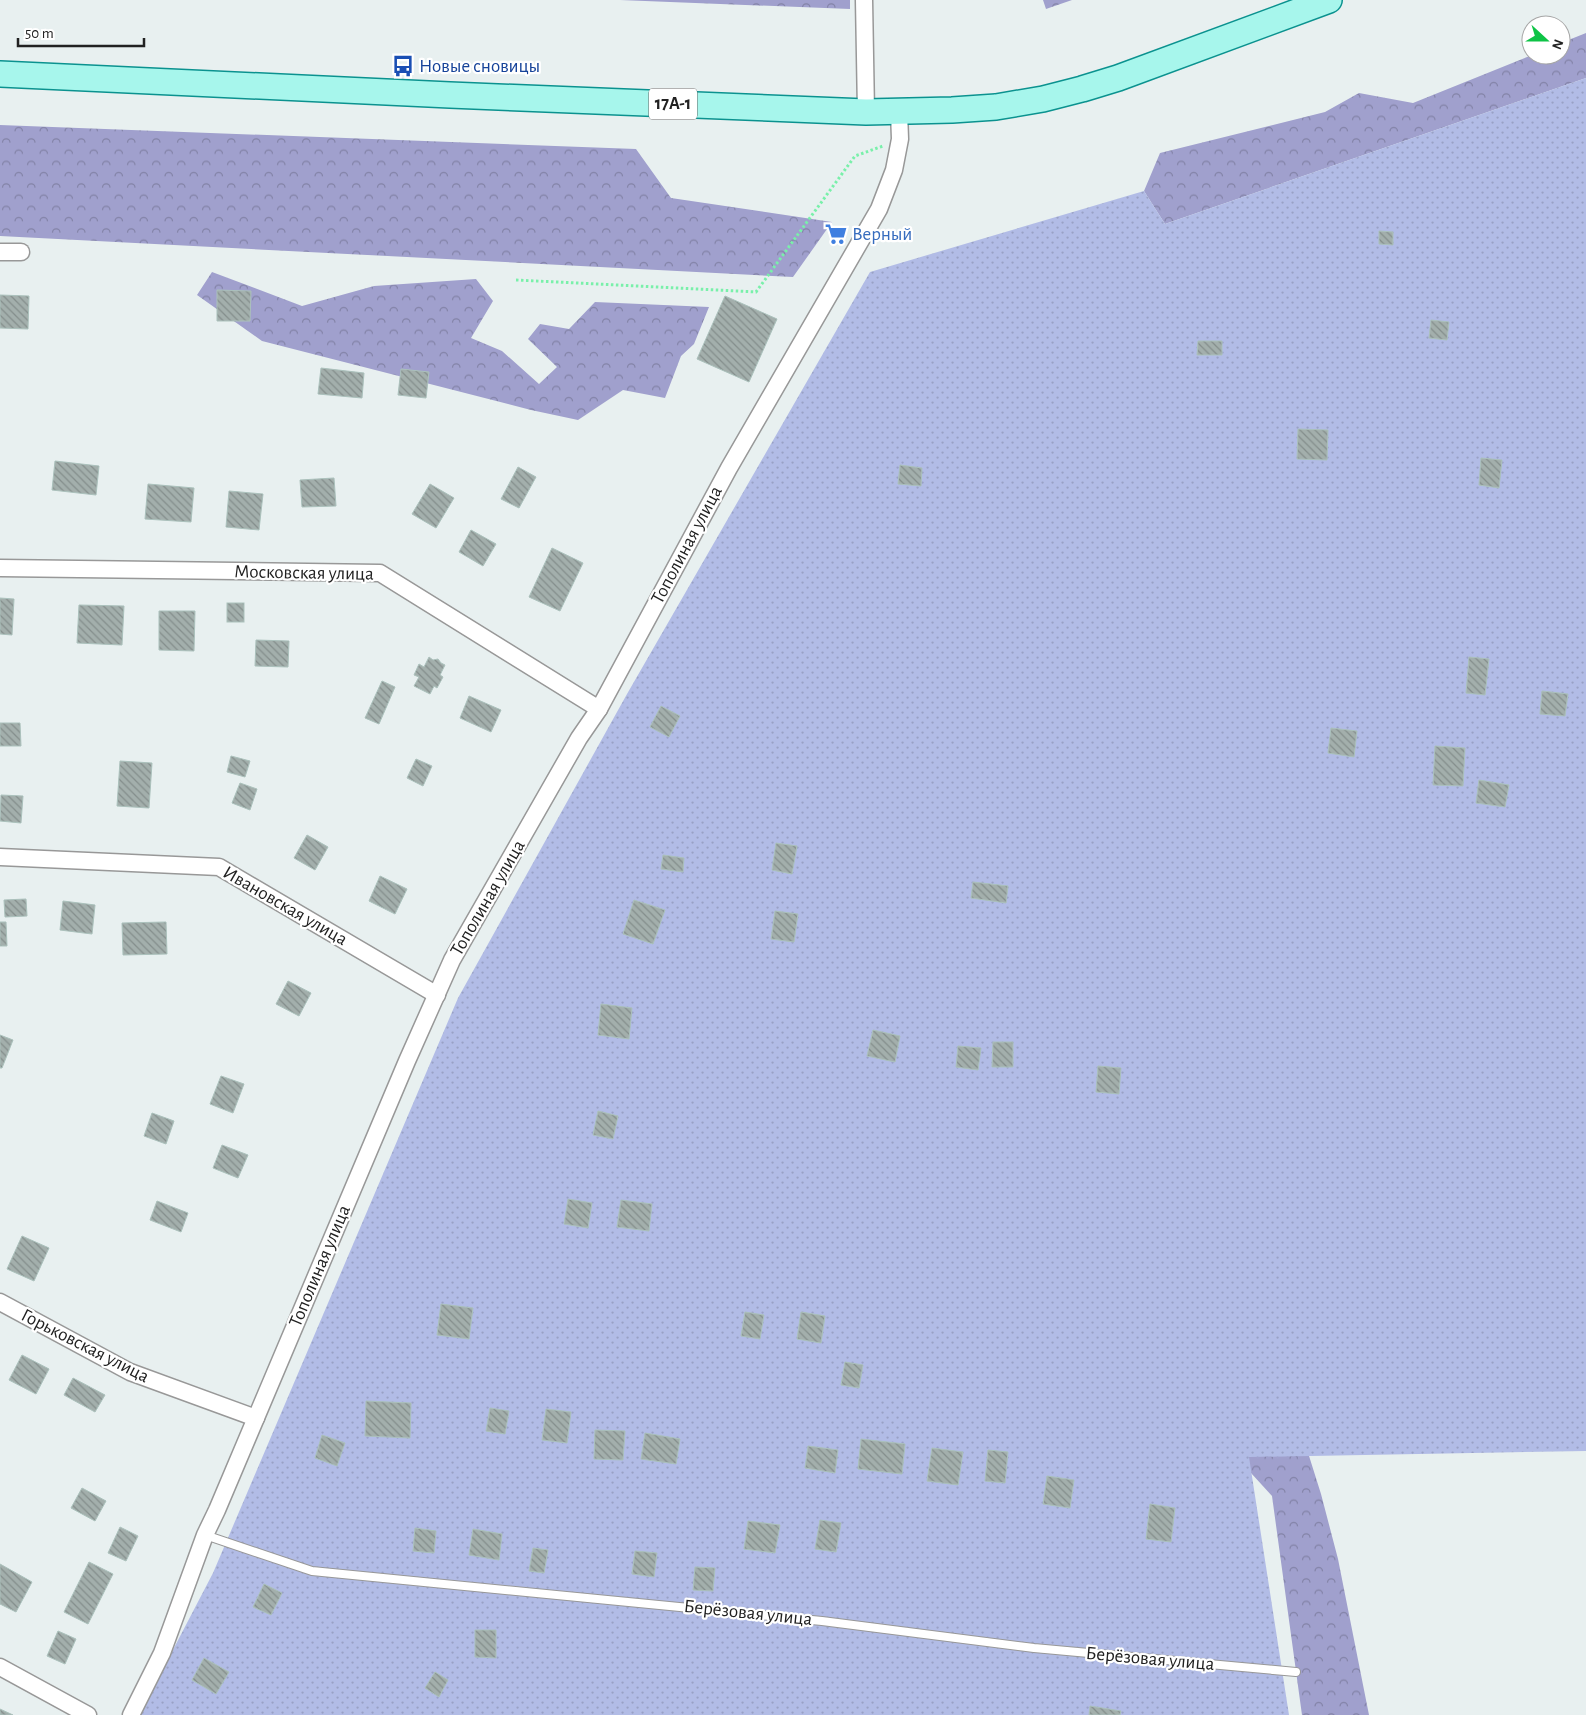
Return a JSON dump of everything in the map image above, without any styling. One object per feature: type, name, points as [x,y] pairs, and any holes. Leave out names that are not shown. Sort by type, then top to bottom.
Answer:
[{"type":"main road","name":"17А-1","points":[[0,74],[866,112],[996,107],[1043,99],[1127,75],[1329,0]]},
{"type":"street","points":[[864,0],[866,112]]},
{"type":"street","name":"Тополиная улица","points":[[131,1715],[162,1653],[205,1535],[452,960],[579,738],[600,709],[728,468],[879,209],[894,170],[900,140],[900,112]]},
{"type":"street","points":[[0,252],[21,252]]},
{"type":"street","name":"Московская улица","points":[[0,568],[380,573],[600,709]]},
{"type":"street","name":"Ивановская улица","points":[[0,857],[219,867],[437,995]]},
{"type":"street","name":"Горьковская улица","points":[[0,1302],[130,1372],[256,1418]]},
{"type":"street","points":[[0,1667],[88,1715]]},
{"type":"lane","name":"Берёзовая улица","points":[[205,1535],[312,1571],[822,1620],[1034,1648],[1296,1672]]},
{"type":"path","points":[[516,280],[756,292],[855,156],[900,140]]},
{"type":"green space","points":[[620,0],[850,0],[850,9]]},
{"type":"green space","points":[[1043,0],[1072,0],[1046,9]]},
{"type":"green space","points":[[1586,33],[1586,78],[1165,224],[1144,191],[1160,153],[1325,112],[1359,93],[1413,103],[1521,59],[1521,65],[1571,65],[1571,39]]},
{"type":"green space","points":[[0,125],[636,149],[671,198],[832,222],[793,277],[0,236]]},
{"type":"green space","points":[[212,272],[302,306],[374,286],[476,279],[493,301],[471,338],[502,351],[539,384],[557,367],[528,339],[540,324],[569,329],[595,302],[709,307],[694,344],[681,356],[665,398],[623,390],[578,420],[531,410],[262,341],[197,295]]},
{"type":"green space","points":[[1293,1405],[1321,1494],[1338,1559],[1369,1715],[1302,1715],[1272,1496],[1199,1416]]},
{"type":"shaded area","points":[[1586,78],[1586,1451],[1249,1457],[1289,1715],[139,1715],[213,1573],[458,998],[627,694],[870,272],[1144,191],[1165,224]]},
{"type":"building","points":[[1379,231],[1393,232],[1393,245],[1379,244]]},
{"type":"building","points":[[217,290],[251,291],[250,321],[217,321]]},
{"type":"building","points":[[0,295],[29,296],[28,329],[0,328]]},
{"type":"building","points":[[725,296],[777,319],[749,382],[697,359]]},
{"type":"building","points":[[1431,320],[1449,322],[1447,340],[1429,338]]},
{"type":"building","points":[[1198,341],[1222,341],[1222,355],[1197,355]]},
{"type":"building","points":[[321,368],[364,373],[362,398],[318,394]]},
{"type":"building","points":[[401,369],[429,372],[426,398],[398,395]]},
{"type":"building","points":[[1298,429],[1328,430],[1327,460],[1297,459]]},
{"type":"building","points":[[1481,458],[1502,460],[1499,488],[1479,485]]},
{"type":"building","points":[[55,461],[99,466],[96,495],[52,490]]},
{"type":"building","points":[[900,465],[922,468],[921,486],[898,484]]},
{"type":"building","points":[[518,467],[536,477],[519,508],[501,499]]},
{"type":"building","points":[[334,478],[336,506],[302,507],[300,480]]},
{"type":"building","points":[[148,484],[194,488],[191,522],[145,519]]},
{"type":"building","points":[[430,484],[454,498],[436,528],[412,514]]},
{"type":"building","points":[[229,491],[263,494],[259,530],[226,527]]},
{"type":"building","points":[[471,530],[496,544],[483,566],[459,552]]},
{"type":"building","points":[[552,548],[583,563],[560,611],[529,597]]},
{"type":"building","points":[[0,598],[14,599],[12,635],[0,634]]},
{"type":"building","points":[[227,603],[244,603],[244,622],[227,622]]},
{"type":"building","points":[[79,605],[124,606],[122,645],[77,643]]},
{"type":"building","points":[[159,611],[195,611],[194,651],[159,650]]},
{"type":"building","points":[[256,640],[289,641],[288,667],[255,666]]},
{"type":"building","points":[[429,657],[433,660],[438,659],[445,665],[440,675],[443,677],[437,688],[434,686],[430,694],[414,686],[419,677],[414,675],[419,664],[424,667]]},
{"type":"building","points":[[1469,657],[1489,659],[1485,695],[1466,693]]},
{"type":"building","points":[[382,681],[395,687],[379,724],[365,718]]},
{"type":"building","points":[[1542,691],[1568,694],[1565,716],[1540,714]]},
{"type":"building","points":[[469,696],[501,710],[491,732],[460,718]]},
{"type":"building","points":[[661,706],[680,716],[669,737],[650,727]]},
{"type":"building","points":[[0,723],[20,723],[21,746],[0,746]]},
{"type":"building","points":[[1331,728],[1357,731],[1354,757],[1328,753]]},
{"type":"building","points":[[1435,746],[1465,748],[1463,786],[1433,785]]},
{"type":"building","points":[[231,756],[250,761],[245,777],[227,772]]},
{"type":"building","points":[[416,759],[432,766],[423,786],[407,778]]},
{"type":"building","points":[[120,761],[152,763],[149,808],[117,806]]},
{"type":"building","points":[[1479,780],[1509,785],[1505,807],[1476,803]]},
{"type":"building","points":[[240,783],[257,789],[250,810],[232,803]]},
{"type":"building","points":[[1,795],[23,796],[21,823],[0,821]]},
{"type":"building","points":[[307,835],[328,847],[315,870],[294,858]]},
{"type":"building","points":[[776,843],[797,846],[792,874],[772,870]]},
{"type":"building","points":[[663,855],[684,858],[683,872],[661,869]]},
{"type":"building","points":[[380,876],[407,889],[395,914],[369,901]]},
{"type":"building","points":[[973,882],[1008,886],[1006,903],[971,898]]},
{"type":"building","points":[[26,899],[27,916],[5,917],[4,900]]},
{"type":"building","points":[[634,900],[665,910],[653,944],[623,934]]},
{"type":"building","points":[[63,901],[95,905],[92,934],[60,930]]},
{"type":"building","points":[[775,911],[798,914],[794,942],[771,939]]},
{"type":"building","points":[[0,922],[6,922],[7,946],[0,946]]},
{"type":"building","points":[[166,922],[167,954],[123,955],[122,923]]},
{"type":"building","points":[[288,981],[311,993],[299,1016],[276,1004]]},
{"type":"building","points":[[601,1004],[632,1008],[629,1039],[598,1035]]},
{"type":"building","points":[[873,1030],[900,1036],[895,1062],[867,1056]]},
{"type":"building","points":[[0,1035],[13,1040],[2,1068],[0,1068]]},
{"type":"building","points":[[993,1042],[1013,1042],[1013,1067],[992,1067]]},
{"type":"building","points":[[958,1046],[981,1048],[978,1070],[956,1067]]},
{"type":"building","points":[[1098,1066],[1121,1068],[1119,1094],[1096,1092]]},
{"type":"building","points":[[221,1076],[244,1084],[233,1113],[210,1104]]},
{"type":"building","points":[[598,1111],[618,1116],[613,1139],[593,1135]]},
{"type":"building","points":[[152,1113],[174,1121],[166,1144],[144,1136]]},
{"type":"building","points":[[222,1145],[248,1155],[238,1178],[213,1168]]},
{"type":"building","points":[[568,1199],[592,1203],[588,1228],[564,1224]]},
{"type":"building","points":[[621,1200],[652,1204],[649,1231],[617,1227]]},
{"type":"building","points":[[157,1201],[188,1213],[181,1232],[150,1220]]},
{"type":"building","points":[[22,1236],[49,1248],[34,1281],[7,1269]]},
{"type":"building","points":[[441,1304],[473,1308],[469,1339],[437,1335]]},
{"type":"building","points":[[745,1312],[764,1315],[760,1339],[741,1336]]},
{"type":"building","points":[[801,1312],[825,1316],[821,1343],[797,1339]]},
{"type":"building","points":[[22,1355],[49,1369],[36,1394],[9,1380]]},
{"type":"building","points":[[845,1362],[863,1365],[859,1388],[841,1385]]},
{"type":"building","points":[[73,1378],[105,1395],[95,1412],[64,1395]]},
{"type":"building","points":[[366,1401],[411,1403],[410,1438],[365,1436]]},
{"type":"building","points":[[490,1408],[509,1411],[505,1434],[486,1431]]},
{"type":"building","points":[[546,1409],[571,1412],[567,1443],[542,1440]]},
{"type":"building","points":[[595,1430],[625,1431],[623,1460],[594,1459]]},
{"type":"building","points":[[645,1433],[680,1439],[676,1464],[641,1459]]},
{"type":"building","points":[[322,1435],[345,1443],[337,1466],[315,1458]]},
{"type":"building","points":[[861,1439],[905,1444],[902,1474],[858,1469]]},
{"type":"building","points":[[808,1446],[838,1450],[835,1473],[805,1468]]},
{"type":"building","points":[[932,1448],[963,1452],[958,1485],[927,1481]]},
{"type":"building","points":[[988,1450],[1008,1452],[1005,1483],[985,1481]]},
{"type":"building","points":[[1047,1476],[1074,1480],[1070,1508],[1043,1504]]},
{"type":"building","points":[[82,1488],[106,1501],[95,1521],[71,1508]]},
{"type":"building","points":[[1150,1504],[1175,1508],[1171,1542],[1146,1539]]},
{"type":"building","points":[[820,1520],[841,1523],[836,1552],[815,1549]]},
{"type":"building","points":[[748,1521],[780,1525],[775,1553],[744,1549]]},
{"type":"building","points":[[120,1527],[138,1536],[126,1561],[108,1553]]},
{"type":"building","points":[[415,1528],[436,1531],[434,1553],[413,1551]]},
{"type":"building","points":[[473,1529],[502,1534],[499,1560],[469,1555]]},
{"type":"building","points":[[533,1548],[548,1550],[544,1573],[529,1571]]},
{"type":"building","points":[[635,1551],[657,1553],[654,1577],[632,1574]]},
{"type":"building","points":[[89,1562],[113,1574],[88,1624],[64,1612]]},
{"type":"building","points":[[0,1564],[32,1582],[16,1612],[0,1604]]},
{"type":"building","points":[[695,1567],[715,1568],[713,1591],[693,1590]]},
{"type":"building","points":[[264,1584],[282,1593],[271,1615],[253,1607]]},
{"type":"building","points":[[475,1630],[496,1630],[496,1658],[475,1657]]},
{"type":"building","points":[[58,1631],[76,1639],[65,1664],[47,1656]]},
{"type":"building","points":[[204,1658],[229,1672],[216,1694],[192,1680]]},
{"type":"building","points":[[435,1672],[448,1680],[439,1697],[425,1688]]},
{"type":"building","points":[[1090,1706],[1121,1711],[1120,1715],[1089,1715]]},
{"type":"building","points":[[0,1709],[13,1715],[0,1715]]},
{"type":"place","name":"Новые сновицы","points":[[403,66]]},
{"type":"place","name":"Верный","points":[[836,234]]}]
